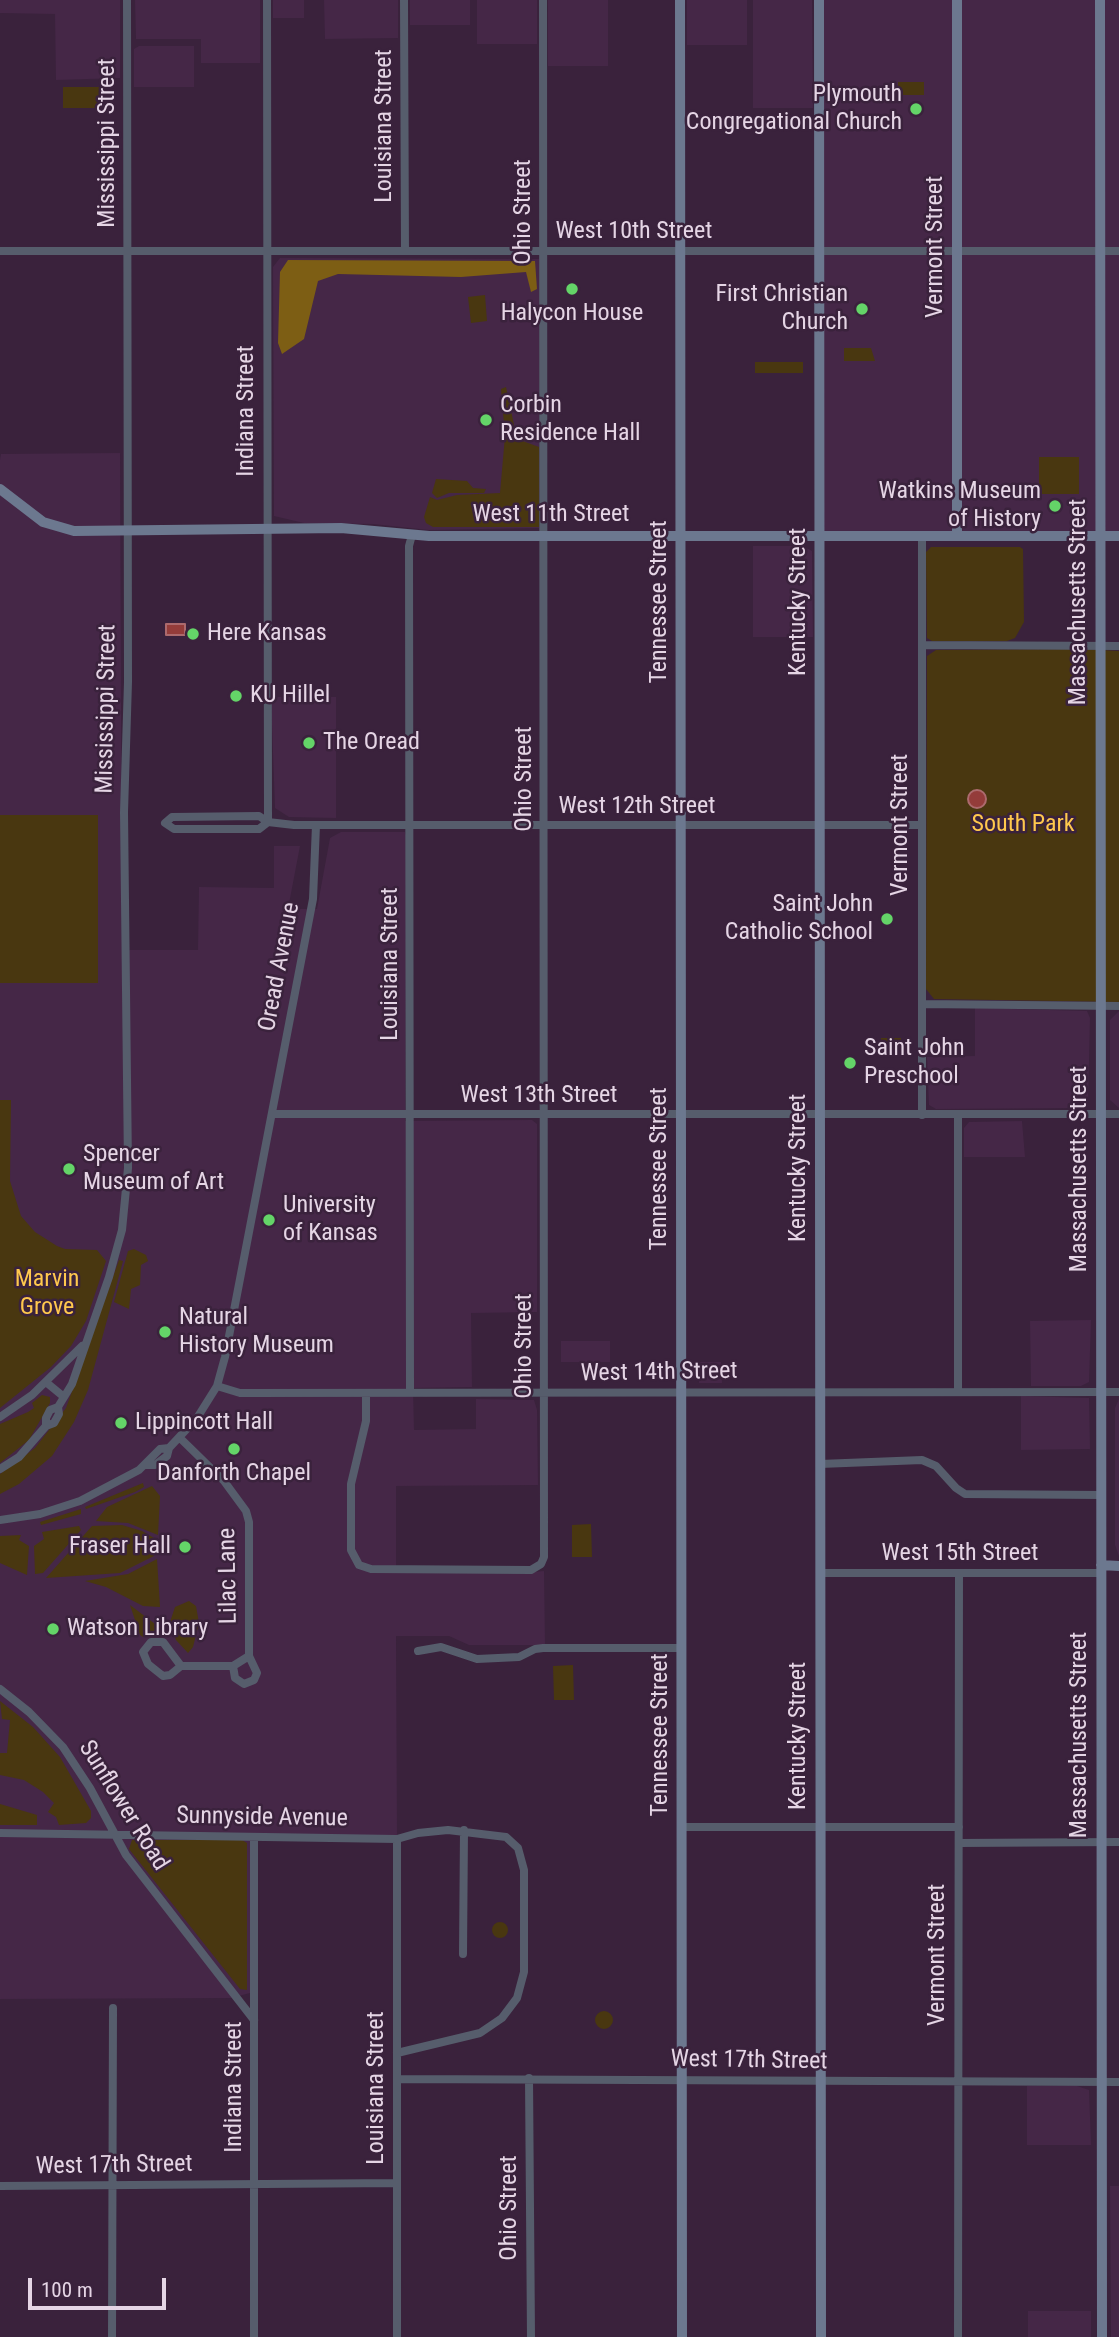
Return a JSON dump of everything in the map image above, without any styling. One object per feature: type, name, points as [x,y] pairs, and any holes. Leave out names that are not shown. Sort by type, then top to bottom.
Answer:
[{"type":"main road","name":"Tennessee Street","points":[[680,0],[682,2337]]},
{"type":"main road","name":"Kentucky Street","points":[[819,0],[821,2337]]},
{"type":"main road","name":"Vermont Street","points":[[957,0],[957,536]]},
{"type":"main road","name":"Massachusetts Street","points":[[1100,0],[1102,2337]]},
{"type":"main road","name":"West 11th Street","points":[[0,489],[29,513],[54,526],[74,531],[360,528],[412,535],[1119,536]]},
{"type":"main road","points":[[1101,1569],[1119,1566]]},
{"type":"street","name":"Mississippi Street","points":[[0,1469],[33,1444],[46,1426],[54,1423],[59,1414],[58,1407],[86,1341],[122,1230],[128,1168],[124,812],[128,530],[127,0]]},
{"type":"street","name":"Indiana Street","points":[[267,0],[268,822]]},
{"type":"street","name":"Louisiana Street","points":[[404,0],[405,251]]},
{"type":"street","name":"Ohio Street","points":[[366,1393],[366,1421],[351,1484],[351,1550],[355,1561],[364,1568],[531,1570],[541,1564],[544,1558],[543,0]]},
{"type":"street","name":"West 10th Street","points":[[0,251],[1119,251]]},
{"type":"street","name":"Louisiana Street","points":[[410,1393],[409,546],[412,535]]},
{"type":"street","name":"Vermont Street","points":[[922,536],[922,1115]]},
{"type":"street","points":[[922,645],[1119,646]]},
{"type":"street","name":"West 12th Street","points":[[268,822],[259,829],[174,829],[165,823],[172,817],[259,816],[268,822],[316,825],[922,825]]},
{"type":"street","name":"Oread Avenue","points":[[0,1520],[40,1514],[80,1501],[146,1465],[155,1453],[169,1448],[180,1438],[197,1419],[217,1386],[225,1357],[314,894],[316,825]]},
{"type":"street","points":[[922,1004],[1119,1006]]},
{"type":"street","name":"West 13th Street","points":[[272,1114],[1119,1114]]},
{"type":"street","points":[[958,1114],[958,1391]]},
{"type":"street","points":[[0,1417],[47,1383],[86,1341]]},
{"type":"street","points":[[47,1383],[64,1397]]},
{"type":"street","name":"West 14th Street","points":[[217,1386],[240,1393],[820,1390],[1119,1392]]},
{"type":"street","name":"Lilac Lane","points":[[180,1438],[224,1480],[246,1511],[249,1522],[249,1656],[257,1673],[251,1682],[237,1681],[233,1666]]},
{"type":"street","points":[[820,1464],[878,1464],[916,1459],[936,1466],[965,1494],[1101,1495]]},
{"type":"street","name":"West 15th Street","points":[[820,1573],[1101,1569]]},
{"type":"street","name":"Vermont Street","points":[[958,2337],[959,1573]]},
{"type":"street","name":"Lilac Lane","points":[[181,1666],[163,1642],[150,1642],[143,1652],[148,1664],[159,1674],[170,1675],[181,1666],[233,1666],[249,1656]]},
{"type":"street","points":[[418,1651],[448,1648],[477,1659],[519,1657],[543,1648],[682,1648]]},
{"type":"street","name":"Sunflower Road","points":[[0,1689],[29,1712],[62,1747],[90,1788],[126,1855],[254,2020]]},
{"type":"street","points":[[682,1827],[959,1826]]},
{"type":"street","points":[[463,1954],[464,1830]]},
{"type":"street","name":"Sunnyside Avenue","points":[[0,1833],[397,1839],[428,1831],[464,1830],[506,1837],[522,1855],[524,1972],[521,1986],[502,2018],[480,2033],[397,2053]]},
{"type":"street","name":"Indiana Street","points":[[254,1837],[254,2337]]},
{"type":"street","name":"Louisiana Street","points":[[397,1839],[397,2337]]},
{"type":"street","points":[[959,1843],[1119,1842]]},
{"type":"street","points":[[112,2337],[113,2008]]},
{"type":"street","name":"Ohio Street","points":[[528,2078],[530,2337]]},
{"type":"street","name":"West 17th Street","points":[[397,2079],[1119,2082]]},
{"type":"street","name":"West 17th Street","points":[[0,2186],[397,2183]]},
{"type":"shaded area","points":[[0,0],[120,0],[120,78],[56,80],[55,14],[0,13]]},
{"type":"shaded area","points":[[135,0],[260,0],[260,63],[201,63],[201,39],[136,39]]},
{"type":"shaded area","points":[[273,0],[304,0],[304,18],[273,18]]},
{"type":"shaded area","points":[[324,0],[398,0],[398,38],[325,39]]},
{"type":"shaded area","points":[[410,0],[470,0],[470,25],[410,25]]},
{"type":"shaded area","points":[[477,0],[537,0],[537,44],[477,44]]},
{"type":"shaded area","points":[[548,0],[608,0],[608,66],[548,66]]},
{"type":"shaded area","points":[[687,0],[747,0],[747,45],[687,45]]},
{"type":"shaded area","points":[[753,0],[812,0],[813,108],[753,108]]},
{"type":"shaded area","points":[[819,0],[1119,0],[1119,536],[819,536]]},
{"type":"shaded area","points":[[139,46],[194,46],[194,87],[134,87],[134,49]]},
{"type":"shaded area","points":[[280,258],[539,259],[539,528],[429,530],[373,524],[304,523],[274,516],[273,267]]},
{"type":"shaded area","points":[[288,260],[535,261],[537,289],[531,292],[526,272],[461,277],[338,274],[318,281],[304,339],[282,354],[278,343],[280,272]]},
{"type":"shaded area","name":"University of Kansas","points":[[120,453],[122,950],[198,950],[199,887],[274,888],[274,846],[300,846],[288,909],[317,909],[330,838],[341,832],[405,832],[405,1121],[532,1120],[537,1124],[537,1312],[471,1313],[472,1387],[413,1388],[414,1430],[476,1429],[476,1399],[534,1400],[537,1410],[538,1485],[396,1486],[396,1572],[544,1571],[545,1645],[469,1645],[449,1636],[396,1636],[397,1835],[261,1835],[252,1841],[250,1993],[231,1998],[0,1999],[0,460],[1,454]]},
{"type":"shaded area","points":[[753,546],[803,546],[812,551],[813,637],[753,637]]},
{"type":"shaded area","points":[[166,624],[185,624],[185,635],[166,635]]},
{"type":"shaded area","points":[[271,697],[336,697],[336,818],[289,817],[275,808]]},
{"type":"shaded area","points":[[977,790],[983,793],[986,799],[983,805],[977,808],[971,805],[968,799],[971,793]]},
{"type":"shaded area","points":[[975,1008],[1087,1011],[1090,1018],[1088,1104],[1080,1108],[936,1109],[929,1105],[927,1057],[975,1056]]},
{"type":"shaded area","points":[[1119,1011],[1119,1108],[1110,1100],[1110,1020]]},
{"type":"shaded area","points":[[1022,1121],[1025,1157],[964,1157],[964,1128],[969,1122]]},
{"type":"shaded area","points":[[1091,1320],[1089,1382],[1081,1386],[1031,1386],[1030,1321]]},
{"type":"shaded area","points":[[561,1341],[610,1341],[610,1362],[561,1362]]},
{"type":"shaded area","points":[[699,1362],[721,1362],[722,1383],[699,1383]]},
{"type":"shaded area","points":[[1021,1396],[1089,1398],[1090,1449],[1021,1450]]},
{"type":"shaded area","points":[[1119,1399],[1119,1556],[1115,1545],[1115,1408]]},
{"type":"shaded area","points":[[1027,2086],[1077,2086],[1089,2090],[1091,2145],[1027,2145]]},
{"type":"shaded area","points":[[1110,2186],[1119,2186],[1119,2337],[1111,2337]]},
{"type":"shaded area","points":[[1028,2311],[1091,2311],[1091,2337],[1028,2337]]},
{"type":"green space","points":[[898,82],[924,82],[924,95],[898,95]]},
{"type":"green space","points":[[63,87],[112,87],[112,108],[63,108]]},
{"type":"green space","points":[[485,295],[487,321],[471,323],[468,297]]},
{"type":"green space","points":[[844,348],[871,348],[875,361],[844,361]]},
{"type":"green space","points":[[755,362],[803,362],[803,373],[755,373]]},
{"type":"green space","points":[[506,387],[517,439],[539,447],[539,527],[433,527],[426,523],[424,517],[430,497],[437,500],[457,495],[500,493],[505,436],[501,389]]},
{"type":"green space","points":[[1039,457],[1079,457],[1079,494],[1039,494]]},
{"type":"green space","points":[[436,479],[467,481],[473,488],[486,489],[484,493],[449,493],[437,498],[432,493]]},
{"type":"green space","points":[[931,547],[1023,549],[1024,622],[1015,638],[1007,641],[932,641],[927,638],[926,552]]},
{"type":"green space","name":"South Park","points":[[936,650],[1119,651],[1119,1002],[934,999],[926,989],[927,656]]},
{"type":"green space","points":[[0,815],[98,815],[98,983],[0,983]]},
{"type":"green space","points":[[881,1038],[901,1038],[901,1054],[881,1054]]},
{"type":"green space","name":"Marvin Grove","points":[[0,1100],[11,1100],[10,1181],[21,1216],[35,1232],[57,1246],[65,1249],[97,1250],[106,1261],[86,1321],[71,1346],[51,1367],[0,1408]]},
{"type":"green space","points":[[134,1249],[146,1255],[148,1261],[141,1265],[140,1285],[131,1289],[129,1309],[114,1302],[128,1251]]},
{"type":"green space","points":[[119,1260],[123,1261],[88,1390],[74,1422],[52,1456],[19,1484],[0,1494],[0,1474],[35,1448],[66,1408]]},
{"type":"green space","points":[[42,1395],[50,1397],[50,1403],[29,1440],[0,1463],[0,1424],[34,1408],[32,1403]]},
{"type":"green space","points":[[143,1483],[144,1487],[135,1492],[86,1509],[85,1507]]},
{"type":"green space","points":[[152,1486],[160,1496],[158,1535],[128,1523],[96,1521],[107,1507]]},
{"type":"green space","points":[[81,1509],[81,1514],[41,1525],[40,1522]]},
{"type":"green space","points":[[591,1524],[592,1557],[572,1557],[572,1525]]},
{"type":"green space","points":[[122,1525],[142,1531],[154,1538],[154,1556],[120,1573],[46,1578],[92,1526]]},
{"type":"green space","points":[[79,1526],[81,1530],[43,1573],[35,1574],[34,1546],[44,1539],[42,1532]]},
{"type":"green space","points":[[21,1535],[19,1540],[29,1546],[27,1575],[0,1563],[0,1536]]},
{"type":"green space","points":[[157,1559],[160,1607],[143,1606],[106,1587],[85,1581],[128,1574]]},
{"type":"green space","points":[[189,1601],[196,1606],[199,1623],[193,1647],[188,1653],[176,1640],[170,1622],[175,1607]]},
{"type":"green space","points":[[130,1605],[159,1627],[156,1633],[143,1637],[140,1635]]},
{"type":"green space","points":[[573,1665],[574,1700],[554,1700],[553,1666]]},
{"type":"green space","points":[[0,1701],[33,1727],[60,1757],[91,1811],[91,1818],[86,1823],[59,1825],[56,1817],[48,1812],[54,1803],[43,1792],[24,1780],[0,1775],[0,1753],[7,1753],[10,1720],[2,1719]]},
{"type":"green space","points":[[0,1804],[37,1815],[37,1825],[0,1825]]},
{"type":"green space","points":[[132,1840],[242,1840],[247,1843],[247,1990],[240,1989],[129,1849]]},
{"type":"green space","points":[[500,1922],[506,1924],[506,1936],[500,1938],[494,1936],[492,1930],[494,1924]]},
{"type":"green space","points":[[604,2011],[610,2014],[613,2020],[610,2026],[604,2029],[598,2026],[595,2020],[598,2014]]},
{"type":"place","name":"Plymouth Congregational Church","points":[[916,109]]},
{"type":"place","name":"Halycon House","points":[[572,289]]},
{"type":"place","name":"First Christian Church","points":[[862,309]]},
{"type":"place","name":"Corbin Residence Hall","points":[[486,420]]},
{"type":"place","name":"Watkins Museum of History","points":[[1055,506]]},
{"type":"place","name":"Here Kansas","points":[[193,634]]},
{"type":"place","name":"KU Hillel","points":[[236,696]]},
{"type":"place","name":"The Oread","points":[[309,743]]},
{"type":"place","name":"Saint John Catholic School","points":[[887,919]]},
{"type":"place","name":"Saint John Preschool","points":[[850,1063]]},
{"type":"place","name":"Spencer Museum of Art","points":[[69,1169]]},
{"type":"place","name":"University of Kansas","points":[[269,1220]]},
{"type":"place","name":"Natural History Museum","points":[[165,1332]]},
{"type":"place","name":"Lippincott Hall","points":[[121,1423]]},
{"type":"place","name":"Danforth Chapel","points":[[234,1449]]},
{"type":"place","name":"Fraser Hall","points":[[185,1547]]},
{"type":"place","name":"Watson Library","points":[[53,1629]]}]
